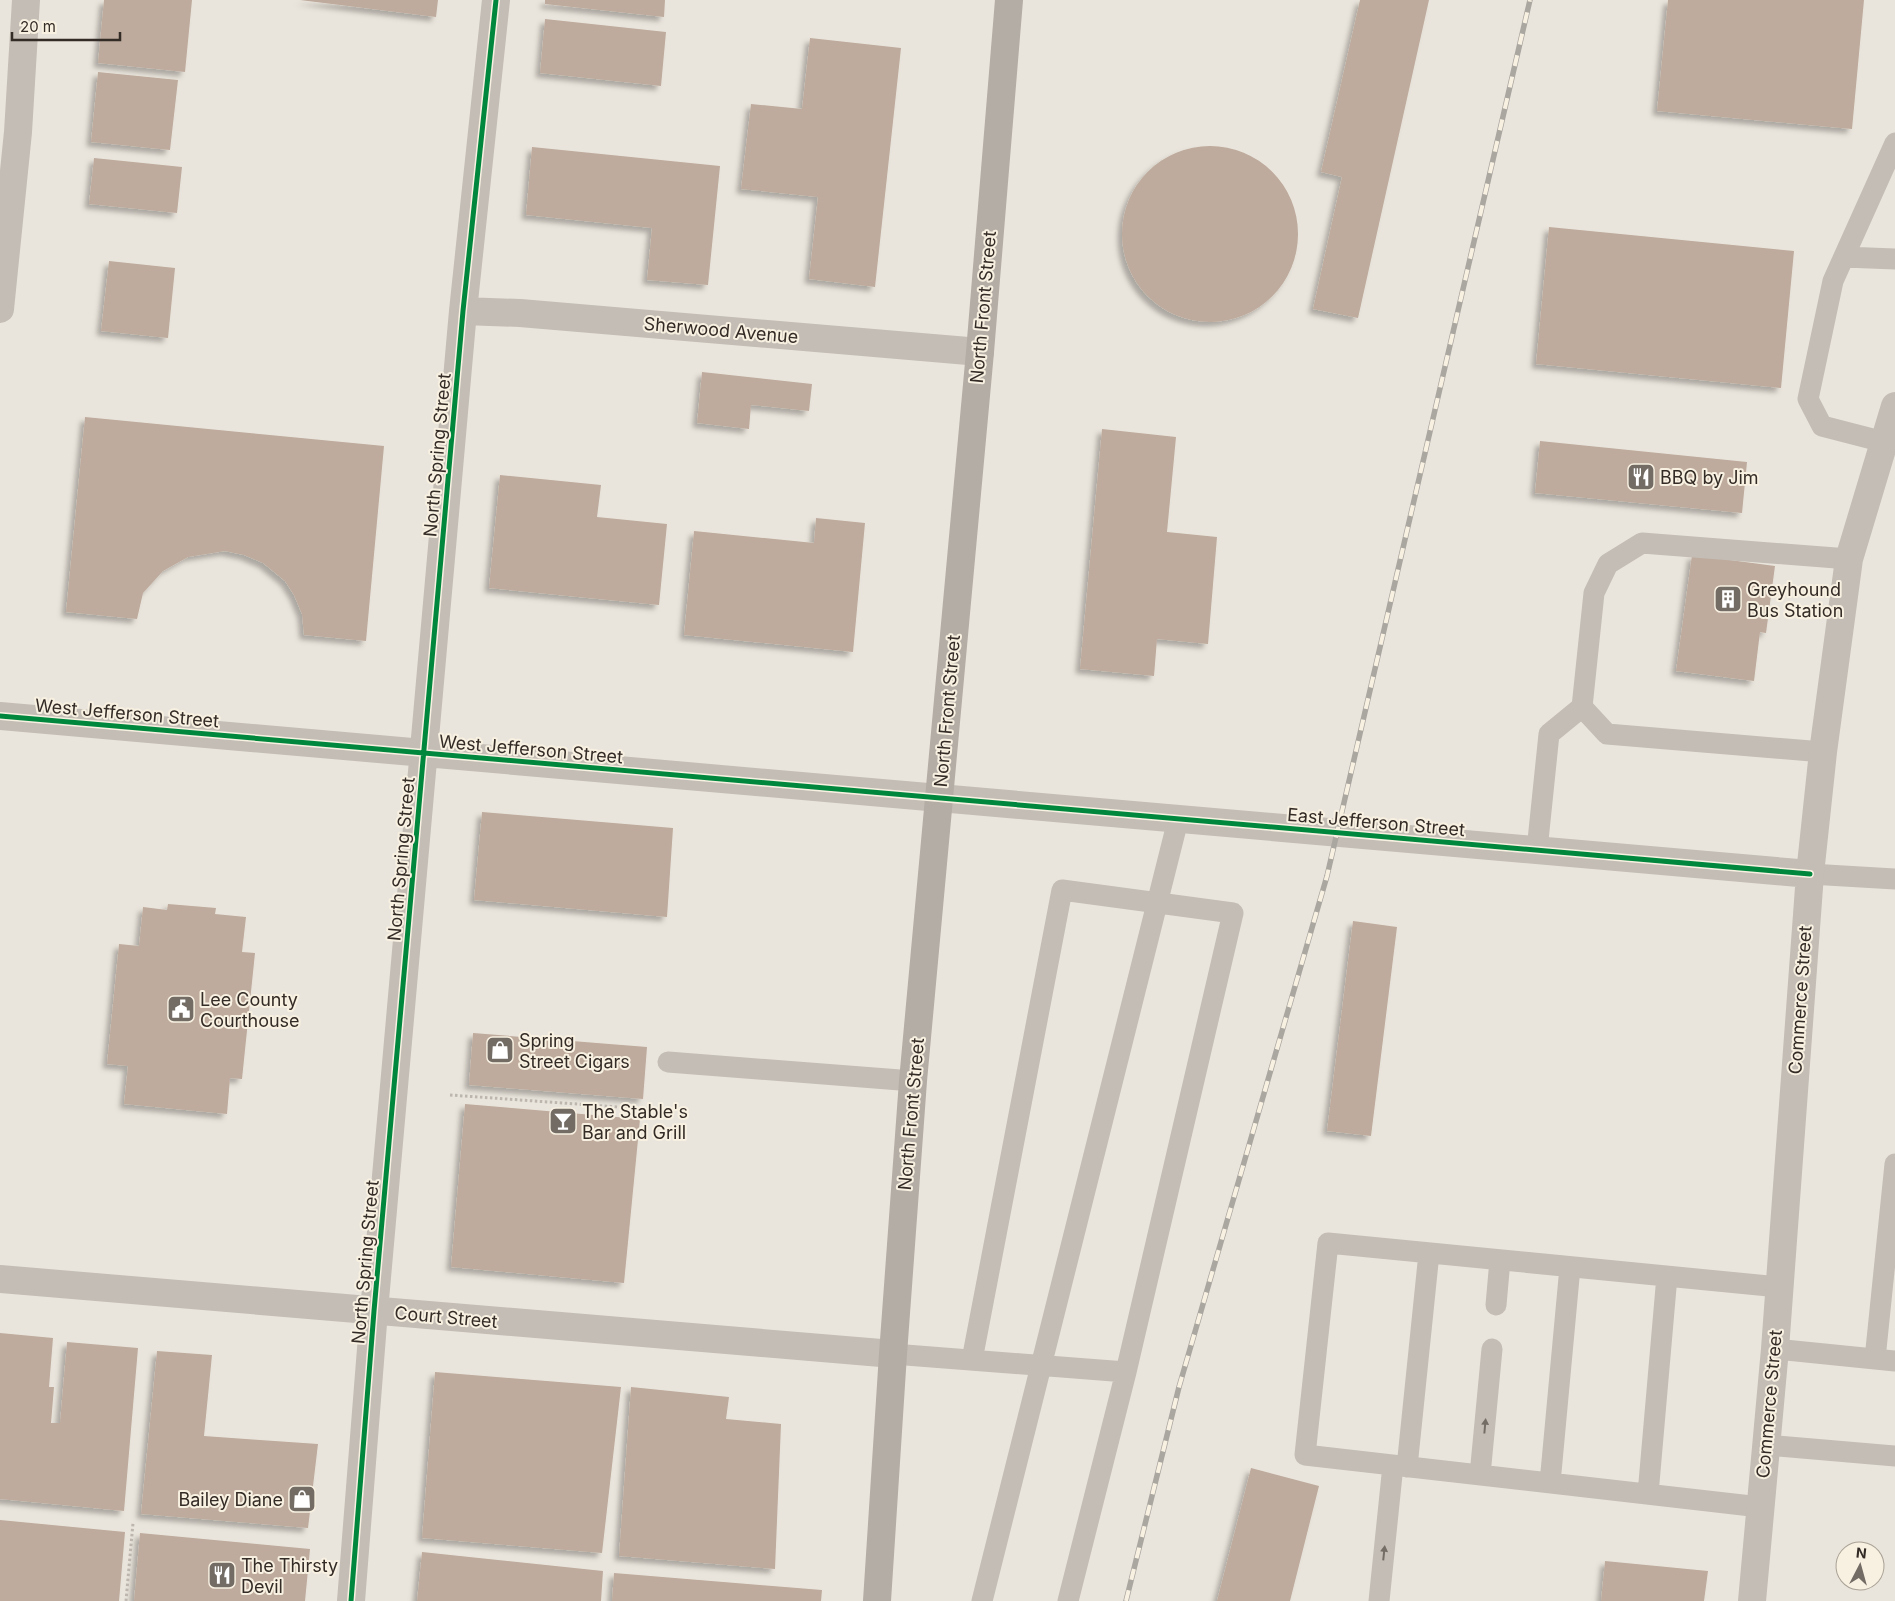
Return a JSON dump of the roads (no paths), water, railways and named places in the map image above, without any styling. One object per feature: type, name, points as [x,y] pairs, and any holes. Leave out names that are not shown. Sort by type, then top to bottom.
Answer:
[{"type":"street","points":[[0,308],[9,131],[26,0]]},
{"type":"street","name":"North Spring Street","points":[[351,1601],[374,1311],[463,311],[496,0]]},
{"type":"street","name":"North Front Street","points":[[876,1601],[913,1081],[980,352],[1009,0]]},
{"type":"street","name":"Sherwood Avenue","points":[[463,311],[530,314],[980,352]]},
{"type":"street","name":"Commerce Street","points":[[1752,1601],[1775,1349],[1810,874],[1822,752],[1849,559],[1895,406]]},
{"type":"street","name":"West Jefferson Street","points":[[0,716],[939,798]]},
{"type":"street","name":"East Jefferson Street","points":[[939,798],[1810,874]]},
{"type":"street","name":"Court Street","points":[[0,1279],[893,1354]]},
{"type":"lane","points":[[1884,442],[1822,426],[1808,399],[1833,281],[1895,143]]},
{"type":"lane","points":[[1844,257],[1895,259]]},
{"type":"lane","points":[[1537,850],[1549,734],[1582,707],[1594,593],[1608,564],[1642,543],[1849,559]]},
{"type":"lane","points":[[1582,707],[1607,734],[1822,752]]},
{"type":"lane","points":[[982,1601],[1178,820]]},
{"type":"lane","points":[[1810,874],[1895,879]]},
{"type":"lane","points":[[972,1360],[1062,890],[1233,913],[1126,1372],[1068,1601]]},
{"type":"lane","points":[[668,1062],[913,1081]]},
{"type":"lane","points":[[1775,1349],[1885,1360],[1895,1164]]},
{"type":"lane","points":[[1760,1507],[1305,1455],[1328,1243],[1779,1287]]},
{"type":"lane","points":[[1379,1601],[1400,1466],[1429,1253]]},
{"type":"lane","points":[[1496,1305],[1500,1260]]},
{"type":"lane","points":[[1550,1483],[1570,1266]]},
{"type":"lane","points":[[1648,1494],[1667,1276]]},
{"type":"lane","points":[[1480,1475],[1492,1349]]},
{"type":"lane","points":[[893,1354],[1126,1372]]},
{"type":"lane","points":[[1766,1445],[1895,1456]]},
{"type":"railway","points":[[1126,1601],[1179,1387],[1327,876],[1530,0]]},
{"type":"place","name":"BBQ by Jim","points":[[1641,477]]},
{"type":"place","name":"Greyhound Bus Station","points":[[1728,599]]},
{"type":"place","name":"Lee County Courthouse","points":[[181,1009]]},
{"type":"place","name":"Spring Street Cigars","points":[[500,1050]]},
{"type":"place","name":"The Stable's Bar and Grill","points":[[563,1121]]},
{"type":"place","name":"Bailey Diane","points":[[302,1499]]},
{"type":"place","name":"The Thirsty Devil","points":[[222,1575]]}]
